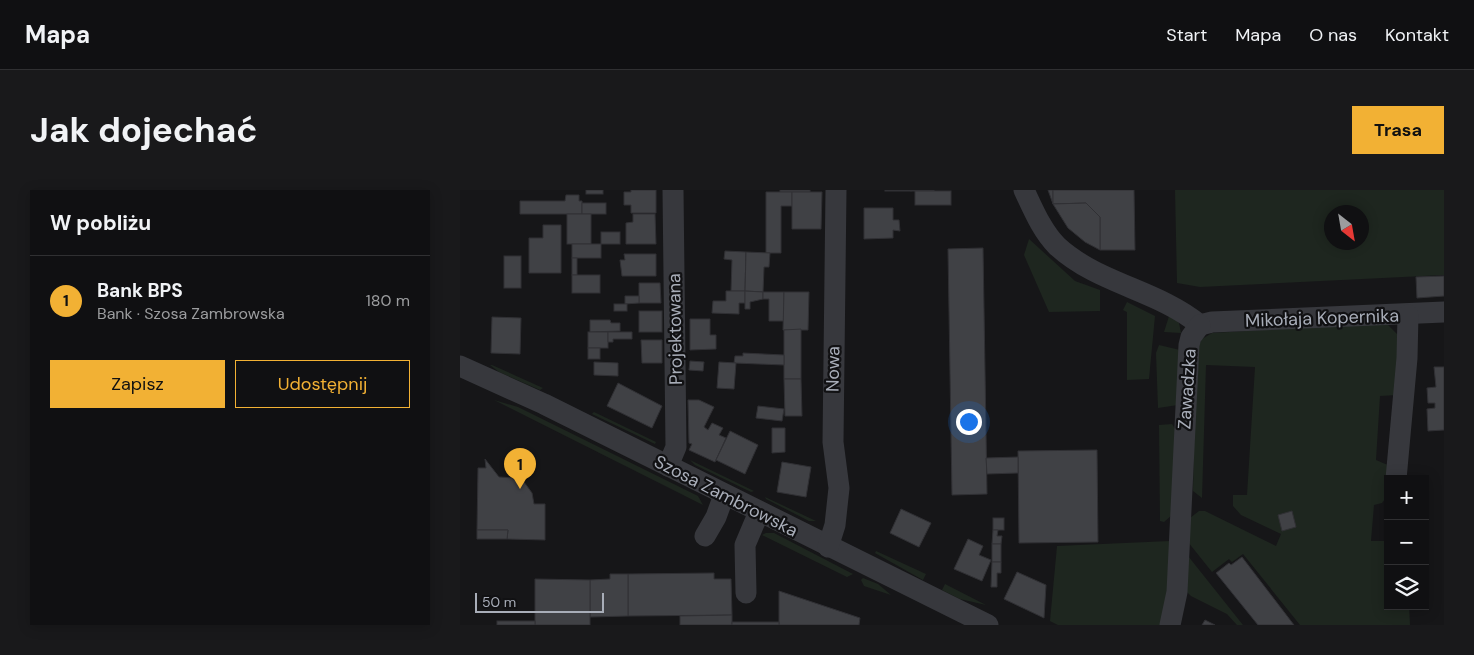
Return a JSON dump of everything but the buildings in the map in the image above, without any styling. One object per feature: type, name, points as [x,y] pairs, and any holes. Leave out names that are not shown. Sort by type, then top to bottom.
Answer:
[{"type":"street","name":"Projektowana","points":[[668,466],[676,446],[673,190]]},
{"type":"street","name":"Nowa","points":[[828,547],[835,525],[839,488],[833,442],[836,190]]},
{"type":"street","name":"Zawadzka","points":[[1024,190],[1043,228],[1056,245],[1094,271],[1184,311],[1200,326],[1191,337],[1188,345],[1177,592],[1170,625]]},
{"type":"street","name":"Mikołaja Kopernika","points":[[1200,326],[1212,322],[1444,312]]},
{"type":"street","points":[[1396,475],[1407,358],[1408,314]]},
{"type":"street","name":"Szosa Zambrowska","points":[[461,364],[988,625]]},
{"type":"street","points":[[705,536],[716,517],[724,495]]},
{"type":"street","points":[[746,593],[744,545],[759,512]]},
{"type":"shaded area","points":[[1175,190],[1444,190],[1444,275],[1200,287],[1177,283]]},
{"type":"shaded area","points":[[1029,239],[1075,281],[1100,290],[1100,311],[1049,312],[1024,255]]},
{"type":"shaded area","points":[[1127,302],[1155,316],[1149,379],[1127,380],[1127,312],[1123,310]]},
{"type":"shaded area","points":[[1170,313],[1179,323],[1181,333],[1164,332]]},
{"type":"shaded area","points":[[1353,325],[1388,325],[1398,335],[1397,395],[1380,396],[1376,460],[1390,466],[1389,475],[1384,475],[1384,500],[1382,503],[1374,505],[1371,541],[1384,541],[1384,610],[1409,610],[1410,625],[1300,625],[1243,554],[1232,562],[1229,559],[1212,572],[1188,542],[1190,518],[1199,511],[1205,511],[1276,546],[1281,534],[1241,515],[1233,506],[1233,495],[1247,495],[1255,367],[1206,365],[1202,498],[1193,491],[1196,351],[1202,339],[1212,333]]},
{"type":"shaded area","points":[[1159,345],[1180,350],[1178,405],[1158,408],[1156,353]]},
{"type":"shaded area","points":[[490,365],[543,388],[540,390],[499,372]]},
{"type":"shaded area","points":[[494,400],[518,407],[698,496],[703,505]]},
{"type":"shaded area","points":[[594,412],[656,442],[655,444],[592,414]]},
{"type":"shaded area","points":[[1172,424],[1175,429],[1173,514],[1164,522],[1160,521],[1159,425]]},
{"type":"shaded area","points":[[690,460],[754,491],[751,492],[695,465]]},
{"type":"shaded area","points":[[765,497],[816,521],[809,521]]},
{"type":"shaded area","points":[[774,533],[853,574],[847,577],[762,535]]},
{"type":"shaded area","points":[[1170,541],[1169,582],[1161,625],[1058,625],[1050,621],[1057,546]]},
{"type":"shaded area","points":[[876,551],[926,574],[923,580],[875,553]]},
{"type":"shaded area","points":[[1188,556],[1243,625],[1237,625],[1227,614],[1191,596],[1187,592]]},
{"type":"shaded area","points":[[863,578],[878,584],[891,595],[864,586],[861,580]]},
{"type":"shaded area","points":[[945,584],[986,605],[960,599],[942,590]]},
{"type":"place","name":"Bank BPS","points":[[520,489]]}]
